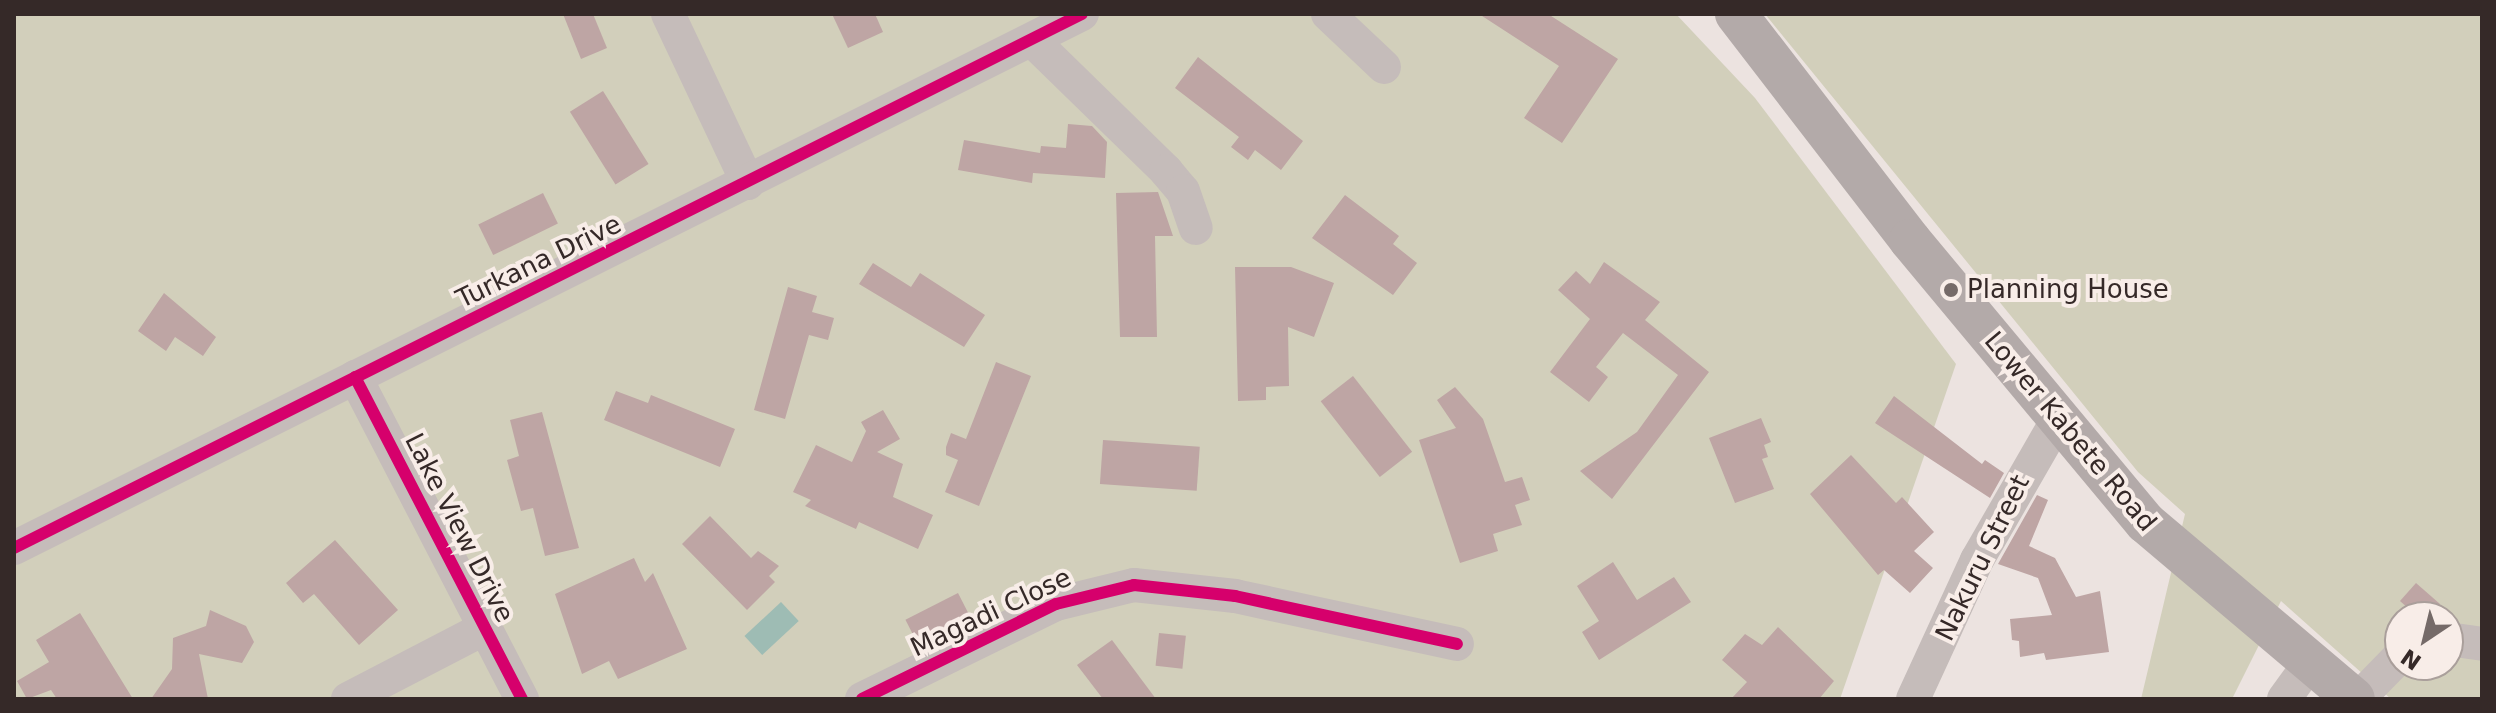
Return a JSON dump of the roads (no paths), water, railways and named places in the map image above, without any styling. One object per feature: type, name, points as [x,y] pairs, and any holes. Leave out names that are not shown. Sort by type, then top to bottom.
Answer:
[{"type":"main road","name":"Lower Kabete Road","points":[[1736,14],[2058,419],[2177,555],[2356,699]]},
{"type":"street","points":[[668,14],[748,183]]},
{"type":"street","name":"Turkana Drive","points":[[14,548],[1034,42],[1082,14]]},
{"type":"street","points":[[1328,14],[1384,67]]},
{"type":"street","points":[[1034,42],[1166,171],[1183,191],[1196,228]]},
{"type":"street","name":"Lake View Drive","points":[[355,377],[522,699]]},
{"type":"street","name":"Nakuru Street","points":[[1913,699],[1989,537],[2058,419]]},
{"type":"street","name":"Magadi Close","points":[[862,699],[989,633],[1090,591],[1119,587],[1235,596],[1457,644]]},
{"type":"street","points":[[348,699],[485,628]]},
{"type":"street","points":[[2284,699],[2310,663]]},
{"type":"street","points":[[2356,699],[2384,672]]},
{"type":"water","points":[[781,602],[799,621],[762,655],[744,636]]},
{"type":"place","name":"Planning House","points":[[1951,290]]}]
